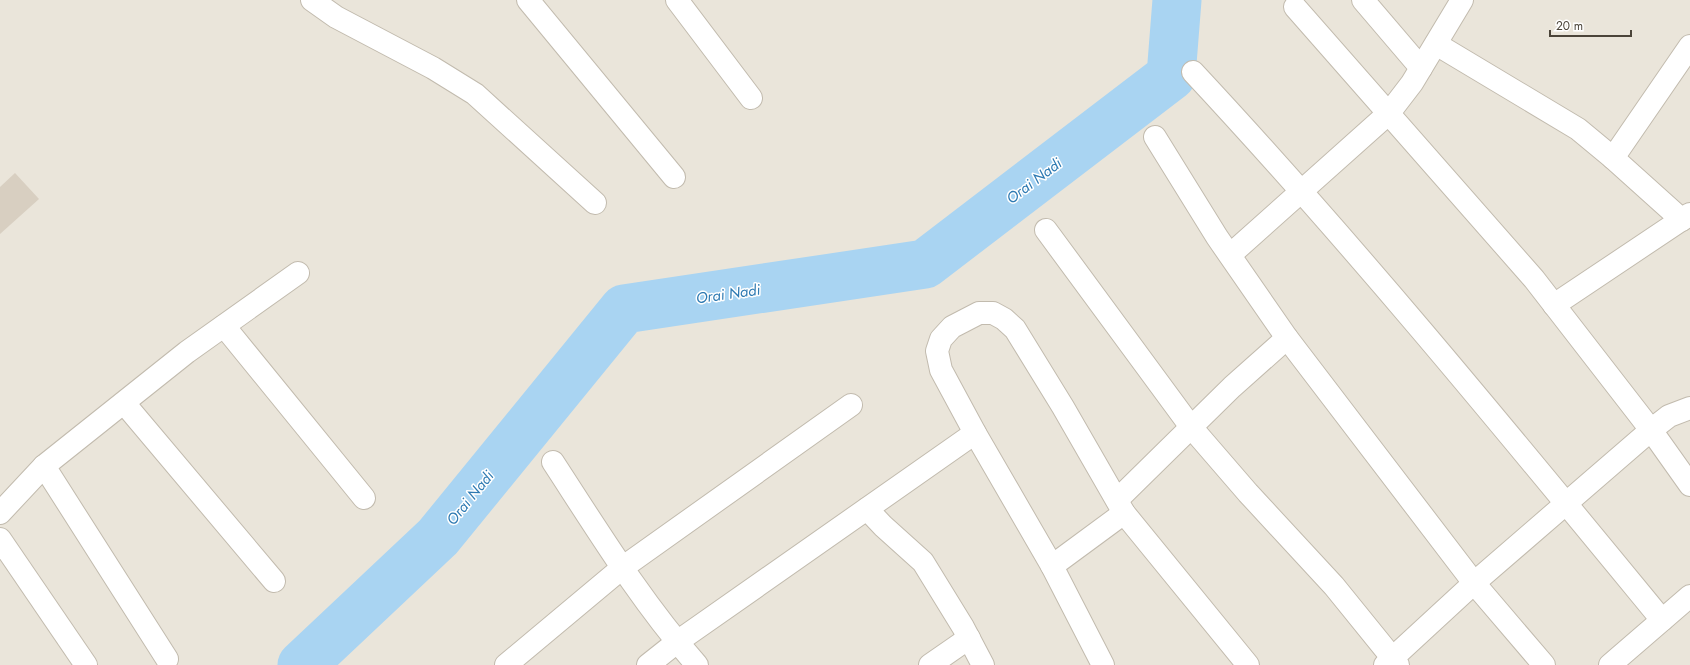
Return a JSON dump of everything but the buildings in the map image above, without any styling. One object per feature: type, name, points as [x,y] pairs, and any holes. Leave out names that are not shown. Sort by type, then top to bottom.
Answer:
[{"type":"street","points":[[312,0],[336,17],[433,68],[474,94],[595,203]]},
{"type":"street","points":[[528,0],[674,177]]},
{"type":"street","points":[[677,0],[751,98]]},
{"type":"street","points":[[1363,0],[1421,68]]},
{"type":"street","points":[[1230,256],[1303,192],[1389,113],[1421,68],[1462,0]]},
{"type":"street","points":[[1295,7],[1534,279],[1651,430],[1690,485]]},
{"type":"street","points":[[1436,44],[1578,129],[1686,217],[1554,305]]},
{"type":"street","points":[[1613,158],[1690,46]]},
{"type":"street","points":[[1193,72],[1303,192],[1567,504],[1662,620]]},
{"type":"street","points":[[1154,137],[1230,256],[1287,338],[1474,584],[1544,665]]},
{"type":"street","points":[[1046,230],[1192,427],[1248,493],[1334,586],[1391,663],[1474,584],[1651,430],[1669,416],[1690,408]]},
{"type":"street","points":[[0,513],[44,466],[187,352],[298,273]]},
{"type":"street","points":[[1103,665],[1052,566],[975,433],[941,370],[937,351],[941,338],[952,327],[979,313],[993,313],[1004,318],[1014,329],[1063,407],[1121,507],[1248,665]]},
{"type":"street","points":[[224,326],[364,498]]},
{"type":"street","points":[[1052,566],[1121,507],[1192,427],[1232,387],[1287,338]]},
{"type":"street","points":[[124,403],[274,580]]},
{"type":"street","points":[[506,665],[622,568],[851,405]]},
{"type":"street","points":[[648,665],[677,642],[975,433]]},
{"type":"street","points":[[553,462],[622,568],[677,642],[697,665]]},
{"type":"street","points":[[44,466],[168,659]]},
{"type":"street","points":[[867,509],[883,526],[923,562],[935,578],[983,665]]},
{"type":"street","points":[[0,539],[86,665]]},
{"type":"street","points":[[1610,665],[1690,596]]},
{"type":"street","points":[[930,665],[969,638]]},
{"type":"shaded area","points":[[0,0],[1690,0],[1690,665],[0,665]]},
{"type":"waterway","name":"Orai Nadi","points":[[302,665],[438,537],[624,309],[925,264],[1171,76],[1177,0]]}]
